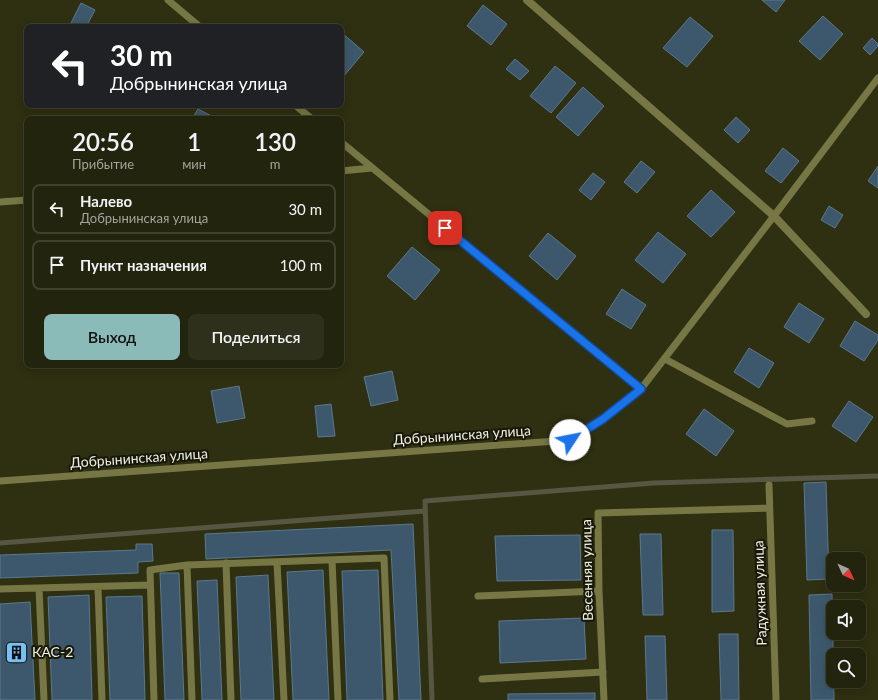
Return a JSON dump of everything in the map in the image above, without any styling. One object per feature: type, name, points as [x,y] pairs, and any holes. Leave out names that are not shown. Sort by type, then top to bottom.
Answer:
[{"type":"street","points":[[528,0],[774,216],[866,314]]},
{"type":"lane","points":[[168,0],[196,24]]},
{"type":"lane","name":"Добрынинская улица","points":[[0,481],[570,440],[603,419],[641,389],[878,78]]},
{"type":"lane","points":[[299,108],[308,116]]},
{"type":"lane","points":[[344,145],[641,389]]},
{"type":"lane","points":[[344,171],[372,168]]},
{"type":"lane","points":[[0,202],[24,200]]},
{"type":"lane","points":[[665,359],[787,424],[812,421]]},
{"type":"lane","name":"Радужная улица","points":[[769,485],[776,700]]},
{"type":"lane","name":"Весенняя улица","points":[[604,700],[599,591],[598,513],[769,508]]},
{"type":"lane","points":[[154,700],[150,570],[187,565],[226,563],[384,558],[390,700]]},
{"type":"lane","points":[[332,560],[338,700]]},
{"type":"lane","points":[[277,562],[284,700]]},
{"type":"lane","points":[[226,563],[231,700]]},
{"type":"lane","points":[[187,565],[192,700]]},
{"type":"lane","points":[[0,589],[150,585]]},
{"type":"lane","points":[[98,587],[102,700]]},
{"type":"lane","points":[[39,588],[44,700]]},
{"type":"lane","points":[[478,596],[599,591]]},
{"type":"lane","points":[[482,679],[603,672]]},
{"type":"building","points":[[762,0],[785,0],[776,12]]},
{"type":"building","points":[[81,3],[95,10],[88,24],[70,24]]},
{"type":"building","points":[[483,5],[507,24],[491,45],[467,26]]},
{"type":"building","points":[[823,16],[843,34],[820,60],[799,41]]},
{"type":"building","points":[[690,17],[713,36],[687,67],[663,48]]},
{"type":"building","points":[[344,35],[364,52],[344,76]]},
{"type":"building","points":[[872,38],[878,46],[870,55],[863,48]]},
{"type":"building","points":[[515,59],[529,71],[520,80],[506,69]]},
{"type":"building","points":[[555,66],[576,83],[551,113],[530,96]]},
{"type":"building","points":[[583,87],[604,106],[578,136],[556,117]]},
{"type":"building","points":[[198,109],[211,116],[194,116]]},
{"type":"building","points":[[736,117],[750,130],[738,143],[724,130]]},
{"type":"building","points":[[783,148],[799,161],[781,183],[765,171]]},
{"type":"building","points":[[641,161],[655,172],[637,193],[624,182]]},
{"type":"building","points":[[878,166],[878,188],[868,181]]},
{"type":"building","points":[[593,173],[605,182],[591,200],[579,190]]},
{"type":"building","points":[[711,190],[735,212],[711,237],[687,216]]},
{"type":"building","points":[[829,206],[843,215],[835,228],[821,220]]},
{"type":"building","points":[[658,232],[686,254],[663,283],[635,260]]},
{"type":"building","points":[[548,233],[576,256],[557,280],[529,256]]},
{"type":"building","points":[[412,247],[440,270],[415,300],[387,276]]},
{"type":"building","points":[[622,289],[646,305],[631,329],[606,314]]},
{"type":"building","points":[[799,303],[824,319],[809,343],[784,327]]},
{"type":"building","points":[[855,321],[878,335],[878,340],[864,361],[840,346]]},
{"type":"building","points":[[749,348],[774,363],[759,388],[734,372]]},
{"type":"building","points":[[392,371],[398,400],[371,406],[364,377]]},
{"type":"building","points":[[239,386],[245,418],[217,423],[211,391]]},
{"type":"building","points":[[849,401],[873,417],[856,442],[832,426]]},
{"type":"building","points":[[331,404],[335,436],[318,437],[315,406]]},
{"type":"building","points":[[704,409],[734,431],[716,456],[686,434]]},
{"type":"building","points":[[826,482],[828,552],[826,552],[826,579],[807,580],[804,483]]},
{"type":"building","points":[[413,524],[421,700],[399,700],[391,550],[206,559],[205,534]]},
{"type":"building","points":[[712,530],[733,530],[734,611],[712,612]]},
{"type":"building","points":[[640,534],[661,534],[663,615],[643,615]]},
{"type":"building","points":[[580,535],[581,580],[497,581],[495,536]]},
{"type":"building","points":[[136,544],[152,544],[153,561],[138,562],[138,573],[0,578],[0,555],[136,550]]},
{"type":"building","points":[[323,570],[329,700],[293,700],[287,572]]},
{"type":"building","points":[[378,570],[383,700],[347,700],[342,571]]},
{"type":"building","points":[[160,573],[179,573],[184,700],[165,700]]},
{"type":"building","points":[[268,575],[274,700],[241,700],[236,577]]},
{"type":"building","points":[[217,580],[222,700],[202,700],[197,581]]},
{"type":"building","points":[[832,594],[832,600],[826,600],[826,640],[833,640],[833,648],[826,648],[826,688],[834,688],[834,700],[811,700],[809,595]]},
{"type":"building","points":[[89,595],[92,700],[52,700],[48,597]]},
{"type":"building","points":[[142,596],[145,700],[110,700],[106,597]]},
{"type":"building","name":"КАС-2","points":[[30,602],[35,700],[0,700],[0,604]]},
{"type":"building","points":[[584,618],[586,659],[500,663],[499,621]]},
{"type":"building","points":[[719,634],[738,634],[739,700],[721,700]]},
{"type":"building","points":[[645,636],[665,636],[667,700],[647,700]]},
{"type":"building","points":[[595,693],[595,700],[508,700],[508,694]]},
{"type":"waterway","points":[[432,700],[425,501],[654,483],[878,476]]},
{"type":"waterway","points":[[0,543],[425,511]]},
{"type":"place","name":"КАС-2","points":[[16,652]]},
{"type":"route","points":[[445,228],[641,389],[603,419],[570,440]]}]
